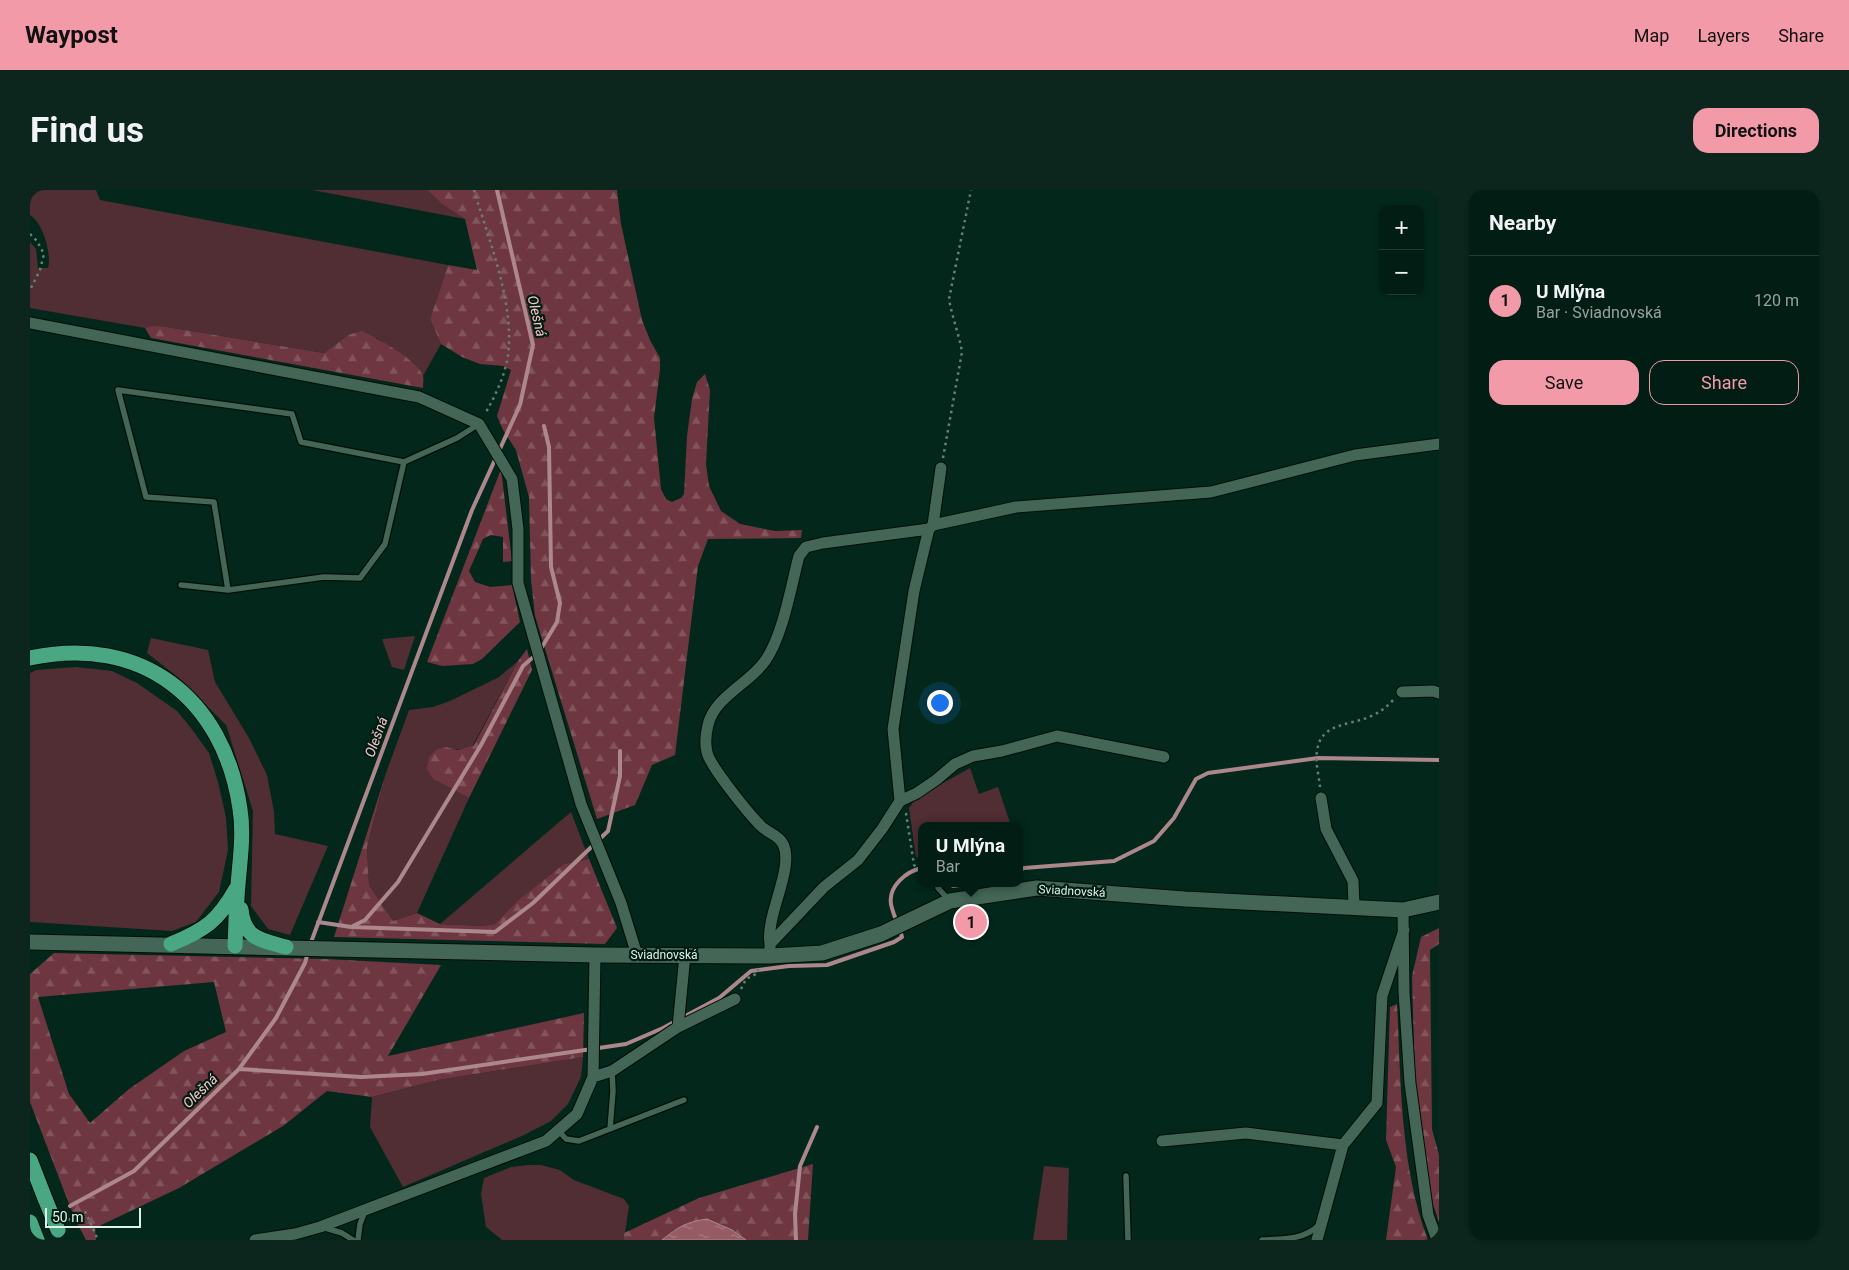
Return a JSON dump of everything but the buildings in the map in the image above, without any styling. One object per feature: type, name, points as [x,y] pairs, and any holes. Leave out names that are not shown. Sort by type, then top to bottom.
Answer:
[{"type":"highway","points":[[30,658],[53,653],[100,654],[145,667],[184,693],[203,714],[217,736],[228,760],[240,810],[242,835],[235,946]]},
{"type":"highway","points":[[171,944],[193,935],[212,922],[227,905],[238,885]]},
{"type":"highway","points":[[238,885],[241,914],[246,928],[257,939],[286,947]]},
{"type":"highway","points":[[30,1160],[60,1235]]},
{"type":"highway","points":[[30,1222],[37,1240]]},
{"type":"street","points":[[30,323],[420,396],[479,424],[512,479],[518,529],[518,584],[581,804],[621,903],[637,955]]},
{"type":"street","points":[[770,950],[769,926],[780,893],[786,856],[785,847],[777,836],[761,827],[712,764],[707,752],[707,735],[710,718],[721,703],[765,661],[780,630],[799,556],[806,547],[931,527],[1016,507],[1211,492],[1355,455],[1439,444]]},
{"type":"street","points":[[900,801],[893,729],[914,591],[931,527],[942,468]]},
{"type":"street","points":[[1402,692],[1432,691],[1439,693]]},
{"type":"street","points":[[770,950],[824,887],[858,860],[882,830],[900,801],[917,793],[955,764],[973,756],[1002,751],[1056,736],[1164,757]]},
{"type":"street","points":[[1321,798],[1326,829],[1353,881],[1354,906]]},
{"type":"street","name":"Sviadnovská","points":[[30,942],[595,955],[685,955],[770,950],[822,952],[881,934],[950,901],[1038,888],[1185,899],[1354,906],[1403,910],[1439,902]]},
{"type":"street","points":[[1403,910],[1404,992],[1410,1083],[1428,1215],[1437,1240]]},
{"type":"street","points":[[1316,1240],[1343,1145],[1377,1102],[1382,996],[1404,930]]},
{"type":"street","points":[[255,1240],[295,1234],[320,1227],[546,1141],[577,1114],[592,1077],[595,955]]},
{"type":"street","points":[[679,1022],[685,955]]},
{"type":"street","points":[[592,1077],[612,1071],[679,1022],[735,999]]},
{"type":"street","points":[[1162,1141],[1246,1133],[1343,1145]]},
{"type":"lane","points":[[228,590],[214,502],[146,497],[118,390],[292,414],[300,442],[404,462],[457,438],[479,424]]},
{"type":"lane","points":[[182,586],[228,590],[324,577],[360,578],[384,544],[404,462]]},
{"type":"lane","points":[[939,887],[950,901]]},
{"type":"lane","points":[[610,1129],[613,1091],[612,1071]]},
{"type":"lane","points":[[558,1130],[566,1139],[579,1140],[684,1100]]},
{"type":"lane","points":[[1126,1176],[1128,1240]]},
{"type":"lane","points":[[358,1240],[360,1224],[366,1209]]},
{"type":"lane","points":[[1264,1240],[1301,1238],[1312,1233],[1320,1224]]},
{"type":"lane","points":[[320,1227],[342,1233],[353,1240]]},
{"type":"path","points":[[474,190],[506,299],[509,341],[507,361],[502,379],[479,424]]},
{"type":"path","points":[[942,468],[962,352],[960,338],[951,314],[949,299],[971,190]]},
{"type":"path","points":[[30,234],[37,241],[44,254],[40,270],[30,290]]},
{"type":"path","points":[[1321,798],[1316,754],[1320,740],[1330,729],[1369,717],[1385,708],[1402,692]]},
{"type":"path","points":[[906,813],[914,865],[918,869]]},
{"type":"path","points":[[735,999],[746,979],[758,973]]},
{"type":"shaded area","points":[[30,190],[96,190],[100,200],[448,265],[430,319],[441,344],[423,376],[412,362],[377,338],[348,335],[324,353],[167,327],[145,328],[30,308],[30,242],[36,249],[38,268],[48,268],[49,255],[39,225],[30,215]]},
{"type":"shaded area","points":[[312,190],[427,190],[443,205],[465,219]]},
{"type":"shaded area","points":[[415,636],[404,670],[392,667],[382,639]]},
{"type":"shaded area","points":[[151,638],[208,650],[215,682],[249,738],[267,775],[274,812],[275,834],[328,846],[290,935],[268,929],[251,906],[253,811],[226,725],[179,678],[147,653]]},
{"type":"shaded area","points":[[518,661],[473,745],[460,749],[442,748],[429,757],[433,779],[469,798],[417,913],[393,921],[369,885],[367,847],[386,773],[409,710],[433,707],[450,701],[499,677]]},
{"type":"shaded area","points":[[76,667],[112,671],[137,683],[177,711],[209,753],[226,817],[228,850],[219,892],[196,922],[172,931],[30,922],[30,673],[36,670]]},
{"type":"shaded area","points":[[970,768],[979,794],[998,787],[1010,822],[918,822],[918,858],[916,857],[909,808],[916,798]]},
{"type":"shaded area","points":[[571,812],[589,859],[564,864],[518,900],[495,924],[482,926],[440,924]]},
{"type":"shaded area","points":[[583,1057],[581,1077],[568,1104],[551,1121],[524,1135],[403,1187],[370,1127],[372,1097],[438,1080]]},
{"type":"shaded area","points":[[541,1165],[560,1170],[574,1180],[624,1199],[629,1206],[624,1240],[502,1240],[486,1227],[481,1194],[484,1178],[511,1167]]},
{"type":"shaded area","points":[[1044,1166],[1069,1168],[1067,1240],[1033,1240]]},
{"type":"green space","points":[[427,190],[617,190],[621,224],[642,320],[660,358],[654,418],[661,489],[666,499],[672,502],[681,498],[684,494],[687,436],[692,399],[697,382],[705,374],[710,390],[706,464],[709,486],[721,511],[740,524],[775,531],[802,530],[801,538],[708,539],[698,566],[675,755],[652,765],[635,805],[597,819],[535,616],[531,580],[529,497],[516,450],[503,430],[497,416],[511,370],[503,366],[480,364],[462,357],[441,344],[430,319],[448,265],[477,270],[465,219],[443,205]]},
{"type":"green space","points":[[153,326],[324,353],[348,335],[362,331],[396,350],[413,363],[423,376],[423,388],[151,338],[145,328]]},
{"type":"green space","points":[[501,469],[512,561],[503,562],[503,537],[491,535],[483,539],[469,571],[475,582],[490,587],[512,585],[520,622],[482,659],[473,664],[442,666],[427,662]]},
{"type":"green space","points":[[527,649],[532,670],[469,798],[433,779],[427,769],[429,757],[437,749],[446,747],[458,750],[474,745],[518,661]]},
{"type":"green space","points":[[386,773],[367,847],[369,885],[393,921],[417,913],[440,924],[482,926],[495,924],[518,900],[564,864],[589,859],[617,928],[605,944],[334,937]]},
{"type":"green space","points":[[1439,928],[1439,944],[1430,950],[1432,1129],[1439,1155],[1439,1222],[1427,1187],[1415,1083],[1412,976],[1421,937]]},
{"type":"green space","points":[[54,953],[325,959],[441,965],[388,1056],[584,1013],[583,1057],[438,1080],[372,1097],[327,1091],[283,1126],[179,1188],[95,1228],[96,1240],[86,1240],[76,1221],[30,1102],[30,974]],"holes":[[[214,982],[226,1032],[184,1051],[129,1089],[90,1123],[69,1094],[38,997]]]},
{"type":"green space","points":[[1397,1004],[1401,1093],[1407,1153],[1419,1212],[1428,1240],[1386,1240],[1396,1167],[1386,1140],[1390,1007]]},
{"type":"green space","points":[[813,1164],[808,1240],[746,1240],[732,1230],[674,1230],[662,1240],[624,1240],[624,1233],[699,1198]]},
{"type":"water","points":[[707,1219],[732,1230],[746,1240],[662,1240],[683,1226]]},
{"type":"waterway","name":"Olešná","points":[[310,945],[472,510],[520,405],[533,345],[497,190]]},
{"type":"waterway","points":[[351,927],[365,920],[398,882],[481,745],[523,666],[539,652],[557,622],[560,603],[551,567],[549,447],[544,426]]},
{"type":"waterway","points":[[318,922],[351,927],[495,932],[533,903],[608,831],[620,776],[620,751]]},
{"type":"waterway","points":[[1023,868],[1114,861],[1154,841],[1174,818],[1196,779],[1208,773],[1318,758],[1439,760]]},
{"type":"waterway","points":[[897,923],[891,904],[892,891],[900,880],[910,872],[918,869]]},
{"type":"waterway","points":[[239,1069],[361,1077],[422,1074],[626,1044],[663,1028],[719,998],[751,971],[789,966],[827,965],[894,942],[902,937],[900,930]]},
{"type":"waterway","name":"Olešná","points":[[70,1206],[134,1171],[239,1069],[276,1018],[305,963],[308,952]]},
{"type":"waterway","points":[[796,1240],[795,1214],[800,1166],[817,1127]]},
{"type":"place","name":"U Mlýna","points":[[971,922]]}]
